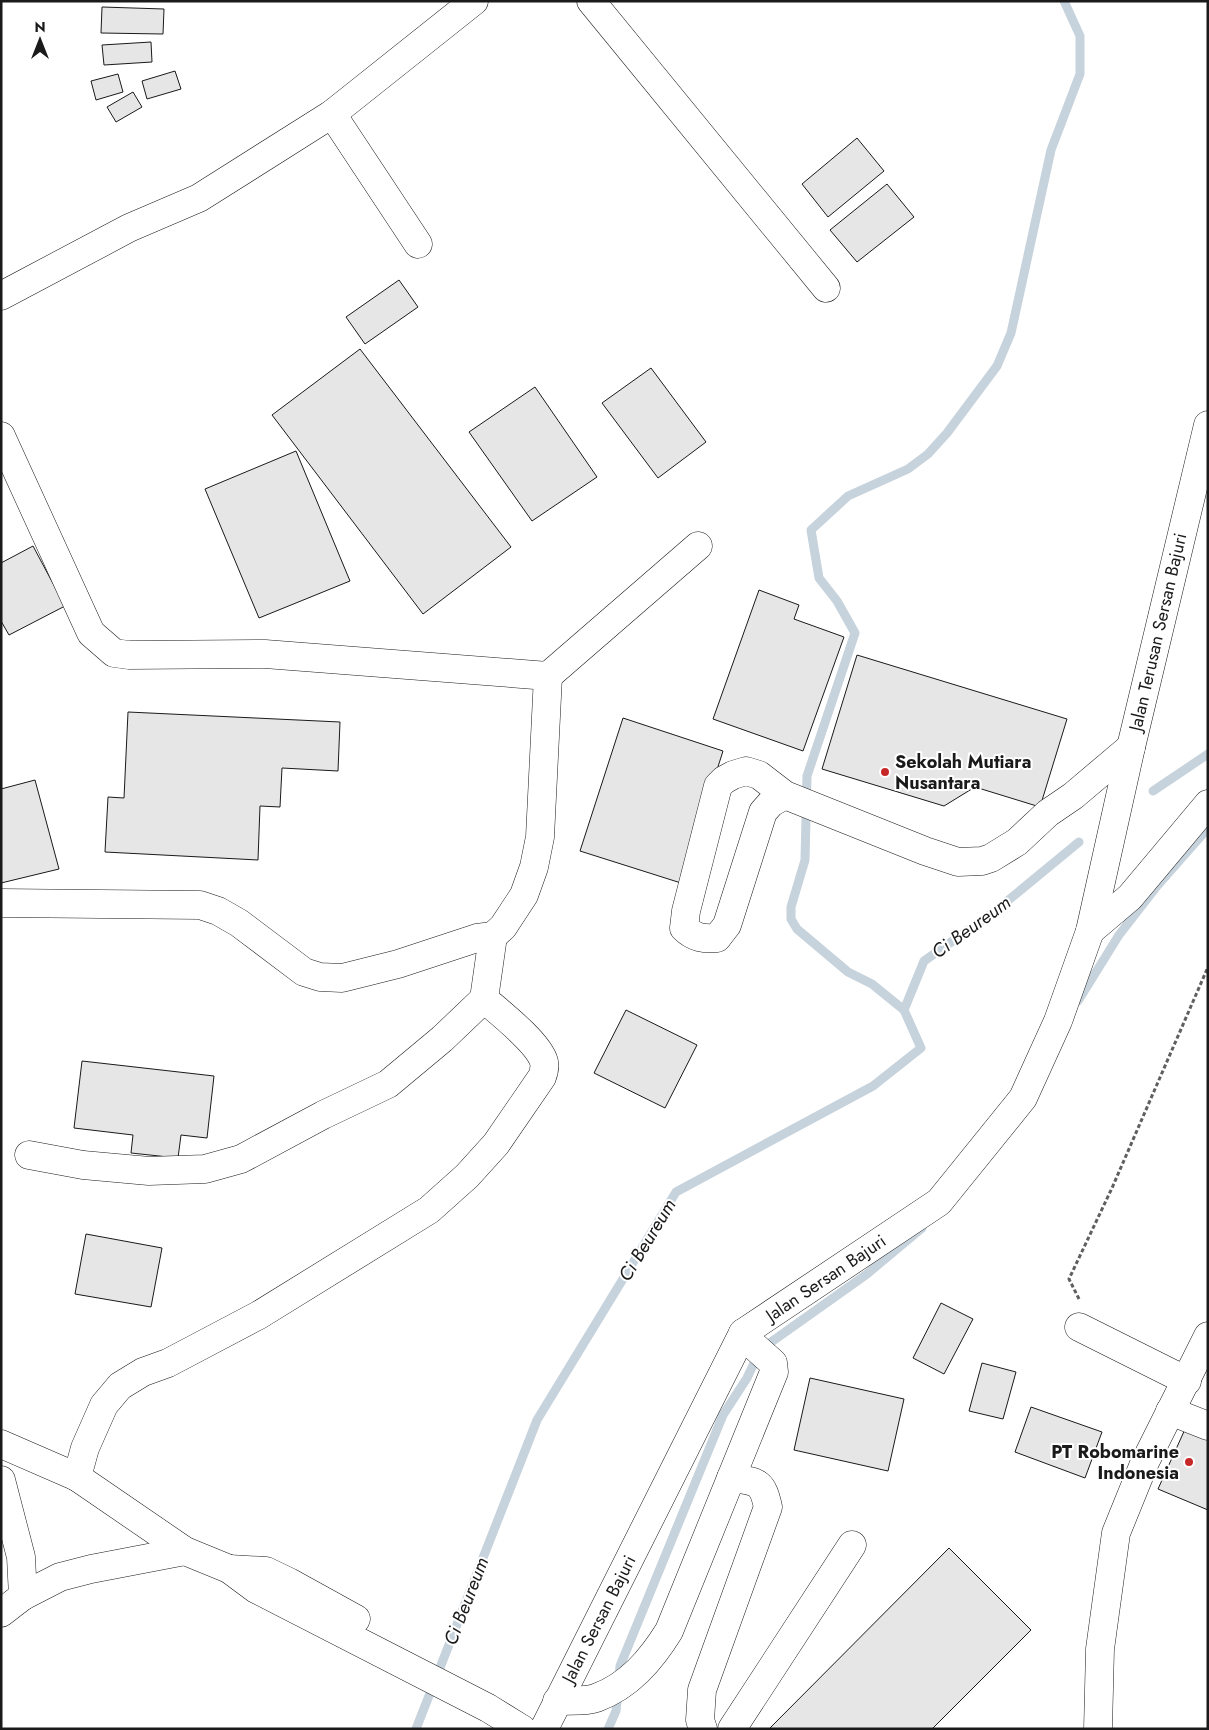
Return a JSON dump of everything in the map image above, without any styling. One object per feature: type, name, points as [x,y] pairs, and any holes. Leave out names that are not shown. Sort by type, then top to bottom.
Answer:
[{"type":"street","points":[[1,296],[129,228],[199,198],[332,114],[474,1]]},
{"type":"street","points":[[591,1],[826,288]]},
{"type":"street","points":[[332,114],[418,244]]},
{"type":"street","name":"Jalan Terusan Sersan Bajuri","points":[[1109,840],[1208,424]]},
{"type":"street","points":[[1,436],[91,633],[114,653],[129,656],[275,654],[548,676],[698,546]]},
{"type":"street","points":[[1,903],[200,906],[218,912],[239,923],[304,972],[320,977],[342,978],[398,964],[477,938],[493,936],[503,927],[524,894],[534,867],[540,837],[548,676]]},
{"type":"street","points":[[785,795],[771,803],[763,812],[727,925],[717,938],[698,938],[691,935],[684,928],[686,911],[718,786],[724,780],[746,770],[759,774],[785,795],[934,854],[958,862],[982,861],[991,858],[1017,842],[1048,813],[1073,796],[1130,747]]},
{"type":"street","points":[[1090,931],[1130,896],[1208,804]]},
{"type":"street","name":"Jalan Sersan Bajuri","points":[[542,1721],[754,1345],[939,1202],[1022,1098],[1058,1020],[1090,931],[1109,840]]},
{"type":"street","points":[[30,1154],[83,1166],[149,1171],[205,1169],[241,1158],[323,1115],[388,1084],[442,1040],[484,999],[493,936]]},
{"type":"street","points":[[77,1477],[85,1448],[104,1404],[120,1386],[143,1372],[168,1363],[259,1315],[429,1210],[468,1176],[496,1144],[542,1077],[544,1064],[540,1054],[521,1030],[484,999]]},
{"type":"street","points":[[1079,1327],[1187,1381]]},
{"type":"street","points":[[1098,1729],[1100,1649],[1116,1533],[1144,1464],[1208,1336]]},
{"type":"street","points":[[1,1444],[77,1477],[185,1551],[229,1569],[256,1589],[312,1606],[492,1701],[542,1721],[595,1699],[627,1682],[659,1648],[669,1631],[774,1372],[773,1363],[754,1345]]},
{"type":"street","points":[[1170,1411],[1208,1426]]},
{"type":"street","points":[[703,1729],[700,1720],[702,1690],[768,1507],[764,1491],[759,1485],[731,1478]]},
{"type":"street","points":[[1,1480],[21,1558],[24,1596]]},
{"type":"street","points":[[732,1729],[852,1546]]},
{"type":"street","points":[[1,1613],[24,1596],[60,1577],[91,1569],[185,1551]]},
{"type":"path","points":[[1079,1327],[1080,1301],[1069,1278],[1112,1188],[1208,968]]},
{"type":"building","points":[[102,7],[164,9],[163,34],[101,33]]},
{"type":"building","points":[[151,42],[152,62],[104,65],[102,45]]},
{"type":"building","points":[[175,71],[181,89],[147,99],[142,81]]},
{"type":"building","points":[[118,74],[123,92],[96,100],[91,81]]},
{"type":"building","points":[[133,92],[142,107],[116,122],[107,107]]},
{"type":"building","points":[[857,138],[884,171],[828,217],[802,184]]},
{"type":"building","points":[[887,184],[914,217],[857,262],[830,230]]},
{"type":"building","points":[[399,280],[418,307],[365,344],[346,317]]},
{"type":"building","points":[[360,349],[511,547],[423,614],[272,415]]},
{"type":"building","points":[[651,368],[706,442],[658,478],[602,403]]},
{"type":"building","points":[[535,387],[597,477],[532,521],[469,432]]},
{"type":"building","points":[[296,451],[350,581],[259,618],[205,489]]},
{"type":"building","points":[[33,546],[65,606],[9,635],[1,621],[1,563]]},
{"type":"building","points":[[759,590],[799,605],[794,619],[844,637],[803,751],[713,719]]},
{"type":"building","name":"Sekolah Mutiara Nusantara","points":[[857,655],[1067,719],[1040,807],[975,787],[944,806],[822,769]]},
{"type":"building","points":[[128,712],[340,722],[338,771],[282,768],[280,807],[260,806],[258,860],[105,852],[108,797],[124,798]]},
{"type":"building","points":[[623,718],[723,751],[681,883],[580,851]]},
{"type":"building","points":[[35,780],[59,869],[1,883],[1,789]]},
{"type":"building","points":[[626,1010],[697,1045],[665,1108],[594,1073]]},
{"type":"building","points":[[82,1061],[214,1076],[207,1138],[181,1135],[178,1158],[131,1153],[133,1135],[74,1128]]},
{"type":"building","points":[[86,1234],[162,1248],[151,1307],[75,1294]]},
{"type":"building","points":[[941,1303],[973,1319],[944,1374],[913,1358]]},
{"type":"building","points":[[982,1363],[1016,1372],[1003,1419],[969,1411]]},
{"type":"building","points":[[810,1378],[904,1399],[888,1471],[794,1450]]},
{"type":"building","points":[[1031,1407],[1102,1432],[1085,1478],[1015,1452]]},
{"type":"building","name":"PT Robomarine Indonesia","points":[[1186,1427],[1208,1435],[1208,1510],[1158,1489]]},
{"type":"building","points":[[949,1548],[1031,1630],[932,1729],[769,1729]]},
{"type":"waterway","points":[[904,1010],[872,984],[848,972],[797,929],[791,919],[791,907],[805,860],[807,776],[855,633],[837,601],[819,578],[811,530],[848,496],[908,469],[928,454],[947,433],[997,366],[1011,333],[1051,150],[1080,74],[1080,36],[1064,1]]},
{"type":"waterway","points":[[1153,791],[1208,754]]},
{"type":"waterway","points":[[1078,1001],[1119,935],[1157,886],[1208,828]]},
{"type":"waterway","name":"Ci Beureum","points":[[416,1729],[537,1420],[676,1192],[873,1086],[921,1048],[904,1010],[924,961],[994,912],[1079,842]]},
{"type":"waterway","points":[[619,1679],[620,1666],[723,1415],[747,1378],[756,1359],[767,1345],[867,1274],[922,1228]]},
{"type":"waterway","points":[[608,1729],[616,1711],[618,1692]]},
{"type":"place","name":"Sekolah Mutiara Nusantara","points":[[885,772]]},
{"type":"place","name":"PT Robomarine Indonesia","points":[[1189,1462]]}]
